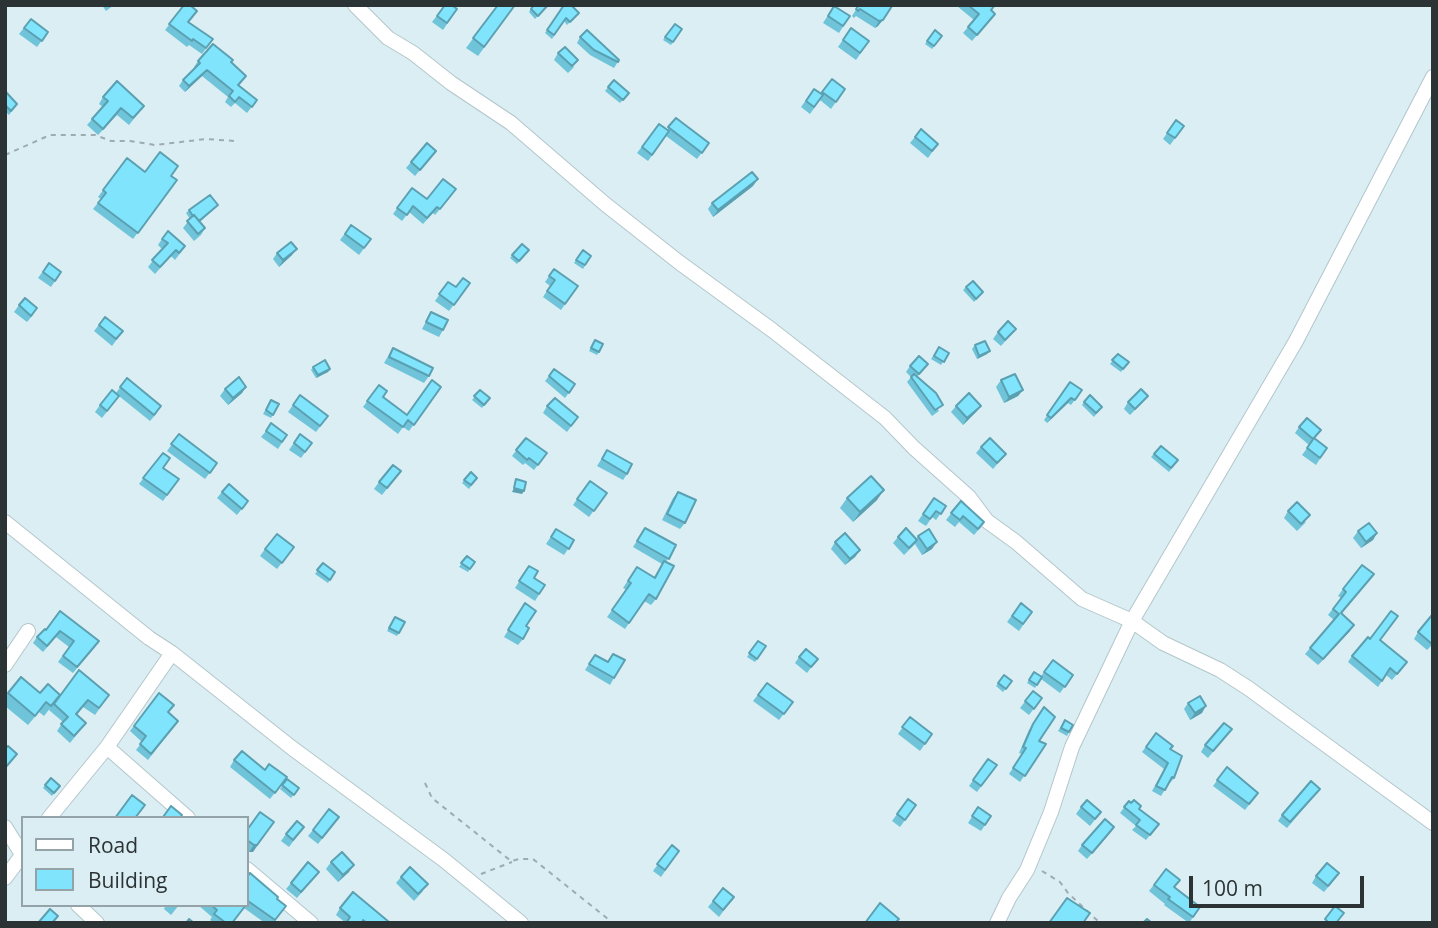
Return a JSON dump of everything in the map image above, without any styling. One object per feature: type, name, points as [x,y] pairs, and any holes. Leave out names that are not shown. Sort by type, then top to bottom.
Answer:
[{"type":"street","points":[[355,5],[388,38],[511,123],[605,204],[885,418],[969,497],[987,521],[1016,542],[1082,599],[1132,621],[1163,643],[1220,670],[1433,823]]},
{"type":"street","points":[[997,923],[1031,860],[1072,747],[1132,621],[1296,341],[1433,77]]},
{"type":"street","points":[[5,522],[141,632],[470,881],[521,923]]},
{"type":"street","points":[[5,665],[28,631]]},
{"type":"street","points":[[51,816],[107,747],[172,653]]},
{"type":"street","points":[[107,747],[186,816]]},
{"type":"street","points":[[5,827],[21,853]]},
{"type":"street","points":[[5,878],[21,856]]},
{"type":"street","points":[[248,870],[311,923]]},
{"type":"street","points":[[80,907],[97,923]]},
{"type":"path","points":[[5,155],[50,135],[95,135],[111,141],[155,145],[206,139],[235,141]]},
{"type":"path","points":[[425,783],[432,798],[443,808],[511,861],[533,859],[613,923]]},
{"type":"path","points":[[470,881],[483,872],[519,859]]},
{"type":"path","points":[[1031,860],[1044,873],[1060,881],[1068,893],[1100,923]]},
{"type":"building","points":[[184,5],[190,5],[197,11],[188,22],[213,39],[206,48],[169,24]]},
{"type":"building","points":[[445,5],[452,5],[457,9],[447,23],[437,16]]},
{"type":"building","points":[[498,5],[515,5],[484,47],[473,38]]},
{"type":"building","points":[[534,5],[548,5],[538,16],[531,9]]},
{"type":"building","points":[[564,5],[571,5],[579,13],[570,22],[566,18],[554,35],[547,30]]},
{"type":"building","points":[[859,5],[892,6],[883,20],[879,21],[860,9],[858,11],[856,9]]},
{"type":"building","points":[[968,5],[995,5],[991,10],[995,14],[977,35],[968,27],[979,14]]},
{"type":"building","points":[[834,6],[850,16],[843,26],[828,16]]},
{"type":"building","points":[[31,19],[48,32],[42,41],[24,28]]},
{"type":"building","points":[[675,24],[682,29],[673,42],[665,37]]},
{"type":"building","points":[[851,28],[869,41],[860,53],[843,40]]},
{"type":"building","points":[[587,30],[619,60],[618,62],[594,50],[580,37]]},
{"type":"building","points":[[935,30],[942,36],[934,46],[927,41]]},
{"type":"building","points":[[213,44],[233,60],[231,62],[246,76],[238,85],[257,100],[252,107],[239,97],[235,102],[229,96],[233,91],[207,70],[189,86],[183,80],[200,63],[198,61]]},
{"type":"building","points":[[565,47],[578,60],[572,66],[558,53]]},
{"type":"building","points":[[832,79],[845,89],[836,102],[822,92]]},
{"type":"building","points":[[614,80],[629,93],[623,100],[608,87]]},
{"type":"building","points":[[117,81],[144,106],[133,118],[121,108],[103,129],[92,119],[108,101],[103,97]]},
{"type":"building","points":[[814,89],[823,95],[814,107],[806,101]]},
{"type":"building","points":[[5,91],[17,104],[11,111],[5,105]]},
{"type":"building","points":[[676,118],[709,143],[702,153],[668,127]]},
{"type":"building","points":[[1176,120],[1184,126],[1175,138],[1167,133]]},
{"type":"building","points":[[659,124],[669,131],[652,155],[642,147]]},
{"type":"building","points":[[921,129],[938,144],[932,151],[915,137]]},
{"type":"building","points":[[427,143],[436,151],[420,170],[411,162]]},
{"type":"building","points":[[160,152],[178,166],[171,176],[177,180],[138,233],[98,203],[106,193],[103,190],[127,158],[145,172]]},
{"type":"building","points":[[752,172],[758,179],[718,210],[712,203]]},
{"type":"building","points":[[443,179],[456,189],[440,209],[437,207],[427,218],[413,206],[407,215],[397,208],[412,188],[427,199]]},
{"type":"building","points":[[210,195],[218,205],[199,221],[189,210]]},
{"type":"building","points":[[194,215],[205,228],[198,234],[187,221]]},
{"type":"building","points":[[351,225],[371,239],[364,248],[345,234]]},
{"type":"building","points":[[168,231],[185,246],[179,253],[176,250],[160,267],[152,260],[168,243],[162,239]]},
{"type":"building","points":[[291,242],[297,249],[283,260],[277,253]]},
{"type":"building","points":[[522,244],[529,250],[519,261],[512,255]]},
{"type":"building","points":[[583,250],[591,256],[585,265],[576,260]]},
{"type":"building","points":[[49,263],[61,272],[55,281],[43,272]]},
{"type":"building","points":[[554,269],[578,286],[565,304],[547,291],[555,280],[549,276]]},
{"type":"building","points":[[463,278],[470,283],[454,305],[439,294],[448,282],[456,287]]},
{"type":"building","points":[[973,281],[983,292],[976,299],[966,287]]},
{"type":"building","points":[[25,298],[37,308],[31,316],[19,305]]},
{"type":"building","points":[[431,312],[448,320],[443,330],[426,322]]},
{"type":"building","points":[[105,317],[123,331],[116,339],[99,325]]},
{"type":"building","points":[[1008,321],[1016,329],[1005,340],[998,332]]},
{"type":"building","points":[[595,340],[603,344],[599,352],[591,348]]},
{"type":"building","points":[[985,341],[990,351],[979,356],[975,345]]},
{"type":"building","points":[[939,347],[949,353],[944,362],[934,356]]},
{"type":"building","points":[[393,348],[433,368],[429,376],[389,357]]},
{"type":"building","points":[[1118,354],[1129,362],[1123,369],[1112,360]]},
{"type":"building","points":[[919,356],[928,364],[919,374],[910,366]]},
{"type":"building","points":[[325,360],[330,369],[318,375],[313,367]]},
{"type":"building","points":[[554,369],[575,384],[569,393],[549,376]]},
{"type":"building","points":[[914,374],[936,393],[943,405],[935,410],[911,377]]},
{"type":"building","points":[[1015,374],[1023,390],[1009,397],[1001,380]]},
{"type":"building","points":[[239,377],[246,387],[233,398],[225,389]]},
{"type":"building","points":[[127,378],[161,406],[154,415],[120,387]]},
{"type":"building","points":[[432,380],[441,387],[414,425],[408,420],[403,427],[367,401],[379,385],[387,391],[383,397],[407,415]]},
{"type":"building","points":[[1070,382],[1082,390],[1075,400],[1071,398],[1051,418],[1047,415]]},
{"type":"building","points":[[1141,389],[1148,396],[1135,409],[1128,402]]},
{"type":"building","points":[[112,390],[119,396],[107,411],[100,405]]},
{"type":"building","points":[[480,390],[490,398],[484,405],[474,396]]},
{"type":"building","points":[[969,393],[981,406],[967,418],[956,406]]},
{"type":"building","points":[[300,395],[328,416],[320,426],[293,405]]},
{"type":"building","points":[[1090,395],[1102,407],[1096,413],[1084,402]]},
{"type":"building","points":[[555,398],[578,417],[571,426],[547,406]]},
{"type":"building","points":[[271,400],[279,404],[273,415],[266,410]]},
{"type":"building","points":[[1307,418],[1321,430],[1313,439],[1299,427]]},
{"type":"building","points":[[271,423],[287,435],[282,442],[266,431]]},
{"type":"building","points":[[179,434],[217,463],[210,473],[171,444]]},
{"type":"building","points":[[300,434],[312,443],[305,452],[294,443]]},
{"type":"building","points":[[526,438],[547,453],[538,465],[516,450]]},
{"type":"building","points":[[990,438],[1006,454],[997,463],[981,447]]},
{"type":"building","points":[[1314,438],[1327,448],[1320,458],[1307,448]]},
{"type":"building","points":[[1161,446],[1178,460],[1171,468],[1154,454]]},
{"type":"building","points":[[607,450],[632,464],[627,474],[602,459]]},
{"type":"building","points":[[163,453],[170,458],[163,468],[179,479],[167,495],[143,478]]},
{"type":"building","points":[[393,465],[401,471],[387,488],[379,482]]},
{"type":"building","points":[[471,472],[477,478],[471,485],[464,480]]},
{"type":"building","points":[[871,476],[884,490],[860,512],[847,498]]},
{"type":"building","points":[[516,479],[526,482],[524,491],[514,488]]},
{"type":"building","points":[[590,481],[607,493],[594,511],[577,499]]},
{"type":"building","points":[[229,484],[248,501],[242,509],[222,492]]},
{"type":"building","points":[[678,492],[696,500],[685,523],[667,514]]},
{"type":"building","points":[[934,498],[946,506],[941,514],[936,511],[930,519],[923,514]]},
{"type":"building","points":[[961,501],[984,522],[978,529],[963,516],[960,520],[951,513]]},
{"type":"building","points":[[1297,502],[1310,515],[1301,524],[1288,511]]},
{"type":"building","points":[[1369,523],[1377,533],[1366,542],[1358,531]]},
{"type":"building","points":[[645,528],[676,545],[669,559],[637,541]]},
{"type":"building","points":[[906,528],[917,540],[909,548],[898,537]]},
{"type":"building","points":[[556,529],[574,540],[569,549],[551,537]]},
{"type":"building","points":[[929,529],[937,542],[927,549],[918,536]]},
{"type":"building","points":[[845,533],[860,550],[850,559],[835,542]]},
{"type":"building","points":[[277,534],[294,547],[282,563],[265,549]]},
{"type":"building","points":[[467,556],[475,562],[470,569],[461,563]]},
{"type":"building","points":[[664,561],[674,566],[656,599],[649,594],[629,623],[612,610],[631,583],[628,581],[637,567],[655,578]]},
{"type":"building","points":[[323,563],[335,572],[330,580],[317,570]]},
{"type":"building","points":[[1362,565],[1374,574],[1341,613],[1354,625],[1323,659],[1310,648],[1339,614],[1333,609],[1346,592],[1343,589]]},
{"type":"building","points":[[529,566],[538,571],[534,578],[545,585],[539,594],[519,581]]},
{"type":"building","points":[[525,603],[536,611],[526,626],[529,628],[523,639],[508,630]]},
{"type":"building","points":[[1021,603],[1032,612],[1023,624],[1012,616]]},
{"type":"building","points":[[60,611],[99,641],[77,667],[63,656],[74,641],[60,631],[47,646],[37,637],[46,630]]},
{"type":"building","points":[[1391,611],[1398,616],[1380,640],[1407,662],[1397,674],[1390,668],[1382,681],[1352,656],[1368,637],[1370,639]]},
{"type":"building","points":[[1432,615],[1433,643],[1432,644],[1418,632]]},
{"type":"building","points":[[395,617],[405,622],[399,633],[389,628]]},
{"type":"building","points":[[758,641],[766,646],[757,659],[749,653]]},
{"type":"building","points":[[806,649],[818,659],[811,667],[799,657]]},
{"type":"building","points":[[613,654],[625,660],[614,678],[589,664],[595,655],[608,662]]},
{"type":"building","points":[[1053,660],[1073,675],[1065,687],[1044,672]]},
{"type":"building","points":[[79,670],[109,695],[99,708],[88,700],[76,714],[86,723],[74,736],[61,724],[68,717],[54,704]]},
{"type":"building","points":[[1034,672],[1042,677],[1037,685],[1029,680]]},
{"type":"building","points":[[1004,675],[1012,681],[1006,689],[998,683]]},
{"type":"building","points":[[21,677],[40,693],[48,684],[60,695],[51,706],[46,702],[35,716],[8,693]]},
{"type":"building","points":[[767,683],[793,702],[784,714],[758,695]]},
{"type":"building","points":[[1033,691],[1042,698],[1034,709],[1025,701]]},
{"type":"building","points":[[159,693],[174,705],[168,712],[178,721],[151,754],[140,744],[146,736],[134,726]]},
{"type":"building","points":[[1200,696],[1206,706],[1195,713],[1188,703]]},
{"type":"building","points":[[1044,707],[1055,717],[1039,741],[1046,744],[1025,776],[1013,768],[1026,748],[1023,747],[1033,724]]},
{"type":"building","points":[[910,717],[932,734],[925,744],[902,727]]},
{"type":"building","points":[[1065,720],[1073,725],[1069,732],[1061,728]]},
{"type":"building","points":[[1224,723],[1232,729],[1213,751],[1205,745]]},
{"type":"building","points":[[1156,733],[1173,746],[1170,749],[1182,756],[1174,778],[1172,777],[1165,790],[1156,786],[1168,763],[1146,747]]},
{"type":"building","points":[[8,746],[17,754],[5,768],[5,749]]},
{"type":"building","points":[[242,751],[265,770],[269,764],[287,777],[275,793],[234,760]]},
{"type":"building","points":[[988,759],[997,765],[981,786],[973,780]]},
{"type":"building","points":[[1227,767],[1258,793],[1249,804],[1217,780]]},
{"type":"building","points":[[51,778],[60,786],[54,793],[45,785]]},
{"type":"building","points":[[287,779],[299,788],[294,795],[282,785]]},
{"type":"building","points":[[1311,781],[1320,789],[1290,822],[1282,815]]},
{"type":"building","points":[[132,795],[145,805],[137,816],[116,816]]},
{"type":"building","points":[[908,799],[916,805],[905,820],[897,814]]},
{"type":"building","points":[[1087,800],[1101,812],[1095,819],[1081,807]]},
{"type":"building","points":[[1134,800],[1141,806],[1139,809],[1159,824],[1150,835],[1136,825],[1140,820],[1124,807]]},
{"type":"building","points":[[171,806],[182,815],[181,816],[164,816]]},
{"type":"building","points":[[978,807],[991,816],[985,825],[972,816]]},
{"type":"building","points":[[329,809],[339,817],[322,838],[313,830]]},
{"type":"building","points":[[260,812],[274,822],[257,845],[248,841],[248,829]]},
{"type":"building","points":[[1105,819],[1114,827],[1092,853],[1082,845]]},
{"type":"building","points":[[297,821],[304,827],[293,840],[286,834]]},
{"type":"building","points":[[672,845],[679,851],[665,870],[657,864]]},
{"type":"building","points":[[342,852],[354,865],[343,875],[331,862]]},
{"type":"building","points":[[308,862],[319,872],[301,892],[291,883]]},
{"type":"building","points":[[1327,863],[1339,873],[1328,886],[1316,876]]},
{"type":"building","points":[[410,867],[428,884],[418,894],[401,877]]},
{"type":"building","points":[[1166,869],[1180,880],[1174,887],[1200,907],[1193,917],[1154,885]]},
{"type":"building","points":[[250,873],[286,906],[275,920],[248,901]]},
{"type":"building","points":[[723,888],[734,897],[723,910],[713,901]]},
{"type":"building","points":[[353,892],[389,923],[367,923],[363,920],[362,923],[346,923],[350,917],[340,908]]},
{"type":"building","points":[[1067,898],[1090,913],[1083,923],[1049,923]]},
{"type":"building","points":[[880,903],[899,919],[895,923],[865,923]]},
{"type":"building","points":[[1335,906],[1344,913],[1336,923],[1329,923],[1325,919]]},
{"type":"building","points":[[213,907],[244,907],[232,923],[226,923],[214,914],[217,910]]},
{"type":"building","points":[[50,909],[58,916],[52,923],[38,923]]}]
